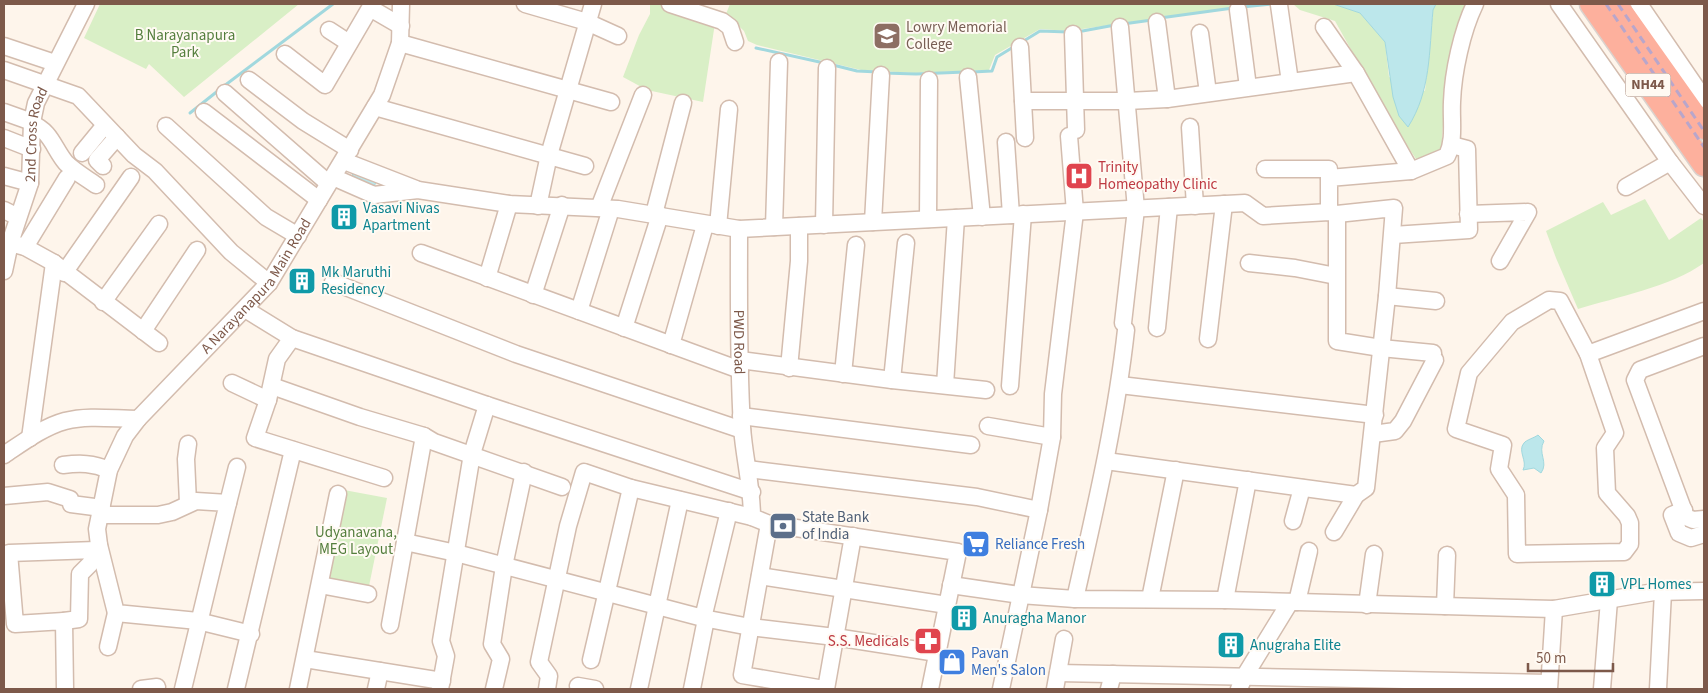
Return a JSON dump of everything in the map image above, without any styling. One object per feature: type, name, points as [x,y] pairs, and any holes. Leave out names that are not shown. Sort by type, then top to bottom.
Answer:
[{"type":"highway","name":"NH44","points":[[1591,4],[1704,165]]},
{"type":"highway","name":"NH44","points":[[1616,4],[1704,128]]},
{"type":"street","name":"A Narayanapura Main Road","points":[[116,613],[98,547],[97,529],[109,470],[125,436],[138,420],[269,283],[382,95],[400,43],[401,4]]},
{"type":"street","points":[[525,4],[588,22],[618,36]]},
{"type":"street","points":[[538,206],[549,155],[593,4]]},
{"type":"street","points":[[670,4],[722,21],[730,27],[735,42]]},
{"type":"street","points":[[1329,178],[1411,171],[1447,156],[1452,145],[1452,100],[1455,82],[1468,18],[1475,4]]},
{"type":"street","points":[[1560,4],[1670,162],[1704,206]]},
{"type":"street","points":[[1639,4],[1704,99]]},
{"type":"street","name":"2nd Cross Road","points":[[4,271],[12,249],[11,214],[30,184],[32,123],[36,103],[80,5]]},
{"type":"street","points":[[1279,5],[1290,82]]},
{"type":"street","points":[[285,54],[324,85],[370,8],[401,26]]},
{"type":"street","points":[[1238,10],[1248,88]]},
{"type":"street","points":[[1158,22],[1167,99]]},
{"type":"street","points":[[1075,599],[1106,461],[1120,385],[1136,209],[1120,27]]},
{"type":"street","points":[[1324,27],[1356,73],[1411,171]]},
{"type":"street","points":[[330,30],[349,43]]},
{"type":"street","points":[[1200,33],[1208,93]]},
{"type":"street","points":[[1001,689],[1039,510],[1052,437],[1053,394],[1075,212],[1072,133],[1075,100],[1073,34]]},
{"type":"street","points":[[400,43],[610,102]]},
{"type":"street","points":[[4,46],[55,63]]},
{"type":"street","points":[[1020,47],[1024,138]]},
{"type":"street","points":[[774,227],[779,62]]},
{"type":"street","points":[[824,224],[827,68]]},
{"type":"street","points":[[4,70],[78,96],[134,156],[155,171],[231,252],[269,283]]},
{"type":"street","points":[[1023,101],[1167,99],[1356,73]]},
{"type":"street","points":[[873,222],[881,75]]},
{"type":"street","points":[[968,77],[982,216]]},
{"type":"street","points":[[249,80],[347,156],[418,190]]},
{"type":"street","points":[[928,219],[929,80]]},
{"type":"street","points":[[224,93],[331,180],[374,195],[418,190],[509,204],[605,208],[739,229],[1245,203],[1264,216],[1394,208],[1387,296],[1366,488],[1356,495],[1334,532]]},
{"type":"street","points":[[579,311],[605,208],[643,95]]},
{"type":"street","points":[[624,328],[657,215],[683,103]]},
{"type":"street","points":[[375,107],[585,166]]},
{"type":"street","points":[[671,345],[712,225],[729,109]]},
{"type":"street","points":[[4,112],[41,128],[50,138],[66,163],[96,185]]},
{"type":"street","points":[[204,112],[319,200]]},
{"type":"street","points":[[81,149],[105,125]]},
{"type":"street","points":[[166,126],[266,216],[298,236]]},
{"type":"street","points":[[1190,127],[1195,206]]},
{"type":"street","points":[[103,166],[97,160],[117,137]]},
{"type":"street","points":[[4,138],[32,149]]},
{"type":"street","points":[[1006,142],[1017,215],[1010,386]]},
{"type":"street","points":[[1393,235],[1469,230],[1467,148],[1452,145]]},
{"type":"street","points":[[1626,187],[1670,162]]},
{"type":"street","points":[[1265,169],[1329,170],[1336,276],[1336,341],[1434,356],[1400,426],[1395,431],[1373,434]]},
{"type":"street","points":[[4,176],[30,184]]},
{"type":"street","points":[[30,438],[59,268],[131,177]]},
{"type":"street","points":[[67,178],[12,249],[59,268],[159,343]]},
{"type":"street","points":[[487,278],[509,204]]},
{"type":"street","points":[[1208,339],[1224,204]]},
{"type":"street","points":[[533,294],[562,205]]},
{"type":"street","points":[[1156,328],[1169,207]]},
{"type":"street","points":[[1468,214],[1528,212],[1500,261]]},
{"type":"street","points":[[945,386],[956,218]]},
{"type":"street","points":[[103,302],[159,224]]},
{"type":"street","points":[[789,368],[800,261],[800,226]]},
{"type":"street","name":"PWD Road","points":[[739,229],[742,423],[752,492],[752,517]]},
{"type":"street","points":[[892,380],[906,243]]},
{"type":"street","points":[[843,374],[856,244]]},
{"type":"street","points":[[142,331],[197,250]]},
{"type":"street","points":[[421,254],[671,345],[740,365],[789,368],[986,390]]},
{"type":"street","points":[[1249,263],[1295,268],[1336,276]]},
{"type":"street","points":[[333,282],[516,354],[742,423],[971,445]]},
{"type":"street","points":[[1387,296],[1436,300]]},
{"type":"street","points":[[1548,300],[1560,300],[1588,354],[1615,433],[1605,448],[1607,493],[1629,519],[1630,544],[1624,552],[1517,554],[1516,495],[1499,469],[1503,445],[1456,429],[1470,373],[1512,322],[1548,300]]},
{"type":"street","points":[[245,310],[292,338],[486,406],[752,492]]},
{"type":"street","points":[[1588,354],[1704,312]]},
{"type":"street","points":[[292,338],[277,359],[270,393],[255,438],[384,478]]},
{"type":"street","points":[[1704,346],[1640,370],[1635,380],[1684,510],[1690,519],[1704,519]]},
{"type":"street","points":[[232,382],[424,436],[434,442],[524,472],[562,487]]},
{"type":"street","points":[[1120,385],[1375,415]]},
{"type":"street","points":[[304,659],[380,671],[441,685],[446,656],[441,640],[472,454],[486,406]]},
{"type":"street","points":[[4,455],[30,438],[64,421],[92,418],[138,420]]},
{"type":"street","points":[[988,426],[1052,437]]},
{"type":"street","points":[[390,625],[424,436]]},
{"type":"street","points":[[188,444],[186,466],[188,503]]},
{"type":"street","points":[[236,689],[293,450]]},
{"type":"street","points":[[1106,461],[1356,495]]},
{"type":"street","points":[[63,465],[78,463],[98,465],[109,470]]},
{"type":"street","points":[[183,689],[237,467]]},
{"type":"street","points":[[748,469],[977,497],[1039,510]]},
{"type":"street","points":[[1150,599],[1176,470]]},
{"type":"street","points":[[494,689],[501,659],[492,644],[504,566],[524,472]]},
{"type":"street","points":[[546,689],[549,676],[540,662],[568,526],[584,472],[631,488],[729,511],[769,524],[958,552],[930,689]]},
{"type":"street","points":[[1225,600],[1248,480]]},
{"type":"street","points":[[591,660],[605,593],[631,488]]},
{"type":"street","points":[[1293,521],[1302,488]]},
{"type":"street","points":[[4,496],[48,492],[70,499],[71,504],[101,512],[158,515],[172,512],[188,503],[196,501],[228,504]]},
{"type":"street","points":[[298,689],[338,494]]},
{"type":"street","points":[[639,689],[680,500]]},
{"type":"street","points":[[1684,510],[1672,515],[1679,533],[1691,538],[1704,534]]},
{"type":"street","points":[[692,689],[705,618],[729,511]]},
{"type":"street","points":[[769,524],[742,676],[825,689],[846,588],[853,536]]},
{"type":"street","points":[[404,542],[456,553],[705,618],[750,627],[835,637],[937,653]]},
{"type":"street","points":[[98,547],[90,564],[80,574],[79,619],[15,624],[8,603],[6,552],[98,547]]},
{"type":"street","points":[[1241,683],[1294,602],[1309,551]]},
{"type":"street","points":[[1366,604],[1374,554]]},
{"type":"street","points":[[1445,606],[1447,555]]},
{"type":"street","points":[[760,576],[947,605]]},
{"type":"street","points":[[320,585],[368,594]]},
{"type":"street","points":[[952,585],[1020,595],[1075,599],[1225,600],[1554,609],[1663,592],[1704,590]]},
{"type":"street","points":[[1658,689],[1663,592]]},
{"type":"street","points":[[1602,689],[1609,600]]},
{"type":"street","points":[[1064,639],[1057,681],[1549,686],[1554,609]]},
{"type":"street","points":[[108,647],[116,613],[198,621],[250,634]]},
{"type":"street","points":[[64,621],[65,689]]},
{"type":"street","points":[[376,689],[380,671]]},
{"type":"street","points":[[578,686],[595,689]]},
{"type":"street","points":[[140,689],[157,687]]},
{"type":"green space","name":"B Narayanapura Park","points":[[100,4],[299,4],[184,97],[149,64],[146,69],[84,38]]},
{"type":"green space","points":[[650,4],[664,4],[715,23],[703,102],[647,90],[623,77],[639,35],[650,14]]},
{"type":"green space","name":"Lowry Memorial College","points":[[730,4],[1260,4],[1068,31],[1040,29],[995,55],[989,70],[915,73],[861,70],[757,45],[748,41],[744,31],[726,14]]},
{"type":"green space","points":[[1293,4],[1333,4],[1360,13],[1385,42],[1389,77],[1425,91],[1433,10],[1436,4],[1467,4],[1444,111],[1441,153],[1416,159],[1391,121],[1335,21],[1300,10]]},
{"type":"green space","points":[[1645,199],[1669,240],[1701,218],[1704,222],[1704,263],[1675,279],[1659,285],[1578,309],[1546,231],[1603,202],[1611,215]]},
{"type":"green space","name":"Udyanavana, MEG Layout","points":[[344,490],[387,498],[368,591],[325,583]]},
{"type":"water","points":[[1333,4],[1436,4],[1433,10],[1425,85],[1416,113],[1408,127],[1399,116],[1393,97],[1385,42],[1360,13]]},
{"type":"water","points":[[355,169],[378,176],[373,190],[351,178]]},
{"type":"water","points":[[1538,435],[1544,441],[1542,450],[1544,465],[1541,473],[1534,468],[1523,470],[1522,446],[1525,442]]},
{"type":"waterway","points":[[224,86],[333,4]]},
{"type":"waterway","points":[[1242,7],[1273,4]]},
{"type":"waterway","points":[[1160,18],[1233,8]]},
{"type":"waterway","points":[[1123,24],[1152,20]]},
{"type":"waterway","points":[[1077,32],[1115,25]]},
{"type":"waterway","points":[[1022,42],[1040,31],[1068,32]]},
{"type":"waterway","points":[[972,72],[992,71],[997,57],[1015,46]]},
{"type":"waterway","points":[[756,48],[824,63]]},
{"type":"waterway","points":[[833,65],[857,71],[878,72]]},
{"type":"waterway","points":[[884,73],[965,72]]},
{"type":"waterway","points":[[190,113],[219,90]]},
{"type":"railway","points":[[1606,4],[1704,147]]},
{"type":"railway","points":[[1618,4],[1704,131]]},
{"type":"place","name":"Lowry Memorial College","points":[[887,36]]},
{"type":"place","name":"Trinity Homeopathy Clinic","points":[[1079,176]]},
{"type":"place","name":"Vasavi Nivas Apartment","points":[[344,217]]},
{"type":"place","name":"Mk Maruthi Residency","points":[[302,281]]},
{"type":"place","name":"State Bank of India","points":[[783,526]]},
{"type":"place","name":"Reliance Fresh","points":[[976,544]]},
{"type":"place","name":"VPL Homes","points":[[1602,584]]},
{"type":"place","name":"Anuragha Manor","points":[[964,618]]},
{"type":"place","name":"S.S. Medicals","points":[[928,641]]},
{"type":"place","name":"Anugraha Elite","points":[[1231,645]]},
{"type":"place","name":"Pavan Men's Salon","points":[[952,662]]}]
